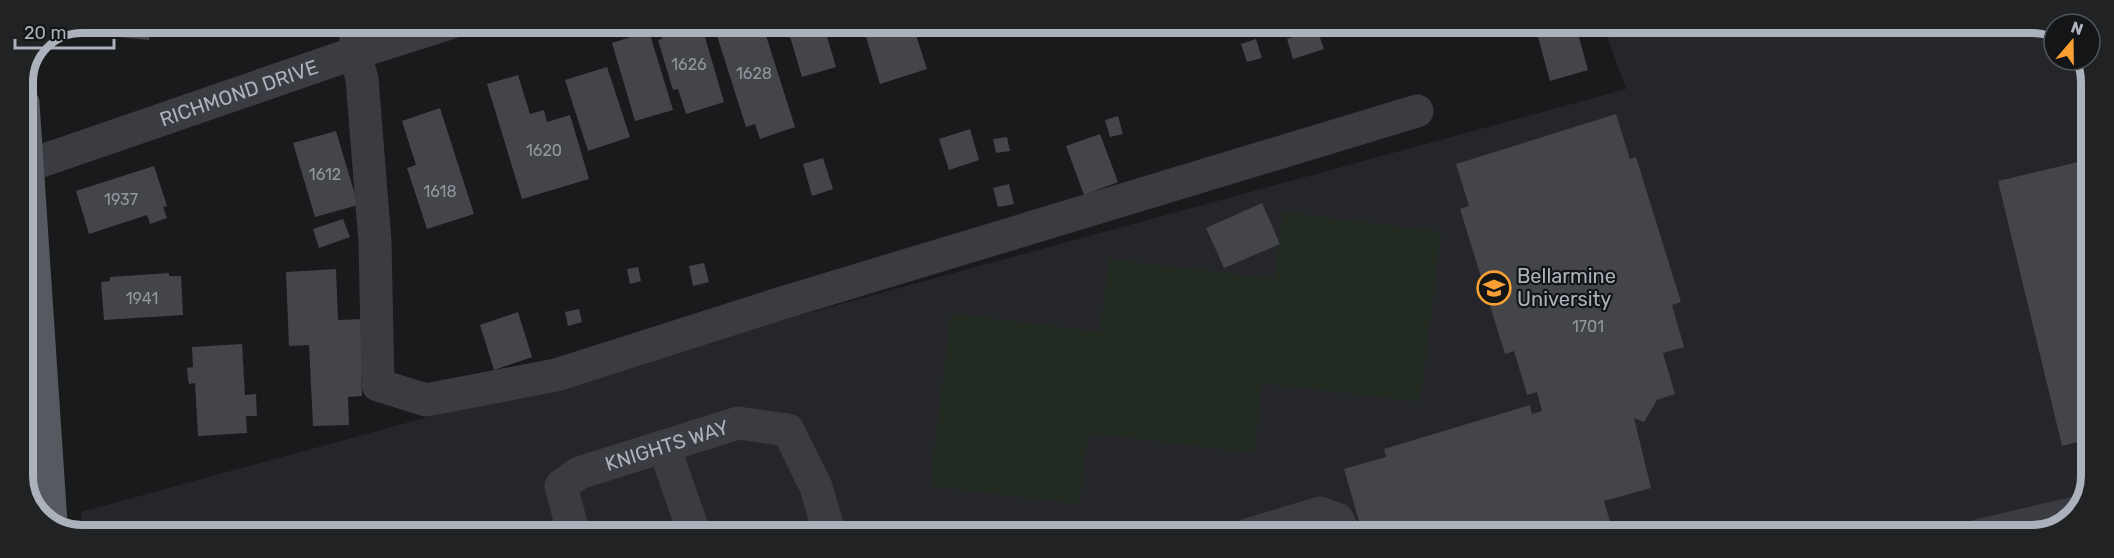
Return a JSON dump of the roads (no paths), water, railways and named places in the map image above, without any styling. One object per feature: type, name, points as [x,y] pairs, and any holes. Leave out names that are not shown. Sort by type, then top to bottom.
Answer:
[{"type":"main road","points":[[33,342],[46,509]]},
{"type":"street","name":"RICHMOND DRIVE","points":[[33,164],[356,38],[387,33]]},
{"type":"street","points":[[356,38],[362,79],[375,242],[378,385],[426,400],[556,375],[782,303],[1417,111]]},
{"type":"street","name":"KNIGHTS WAY","points":[[571,525],[561,486],[579,473],[738,423],[788,430],[816,487],[827,525]]},
{"type":"street","points":[[664,447],[691,525]]},
{"type":"street","points":[[1280,525],[1320,513],[1337,519],[1340,525]]},
{"type":"street","points":[[2031,525],[2055,518]]},
{"type":"place","name":"Bellarmine University","points":[[1494,288]]}]
